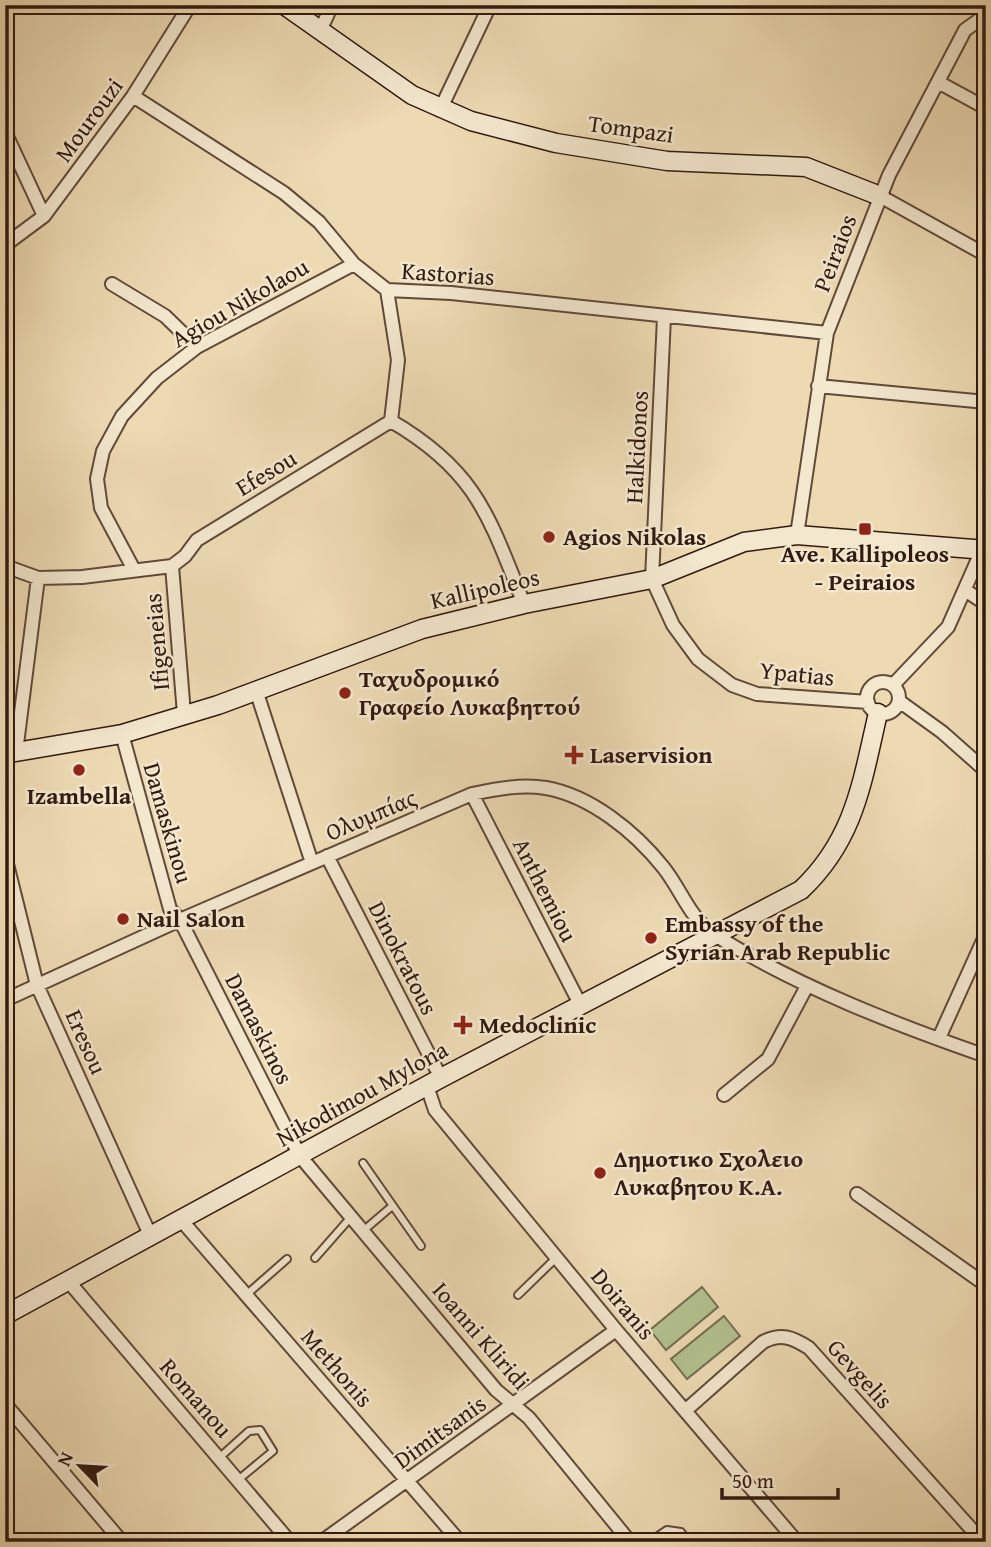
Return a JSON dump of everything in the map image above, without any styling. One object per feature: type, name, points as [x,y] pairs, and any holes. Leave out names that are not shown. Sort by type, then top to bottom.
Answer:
[{"type":"street","name":"Mourouzi","points":[[5,245],[44,216],[133,96],[190,5]]},
{"type":"street","name":"Tompazi","points":[[284,5],[412,95],[440,110],[556,143],[667,161],[806,167],[880,196],[986,255]]},
{"type":"street","points":[[320,31],[332,5]]},
{"type":"street","points":[[440,110],[490,5]]},
{"type":"street","name":"Peiraios","points":[[797,535],[827,333],[880,196],[937,82],[965,30],[986,16]]},
{"type":"street","points":[[937,82],[986,108]]},
{"type":"street","name":"Kastorias","points":[[133,96],[284,193],[319,222],[354,264],[387,290],[451,293],[827,333]]},
{"type":"street","points":[[5,132],[44,216]]},
{"type":"street","name":"Agiou Nikolaou","points":[[133,568],[101,508],[97,479],[103,451],[122,416],[157,379],[197,347],[354,264]]},
{"type":"street","points":[[113,284],[165,316],[197,347]]},
{"type":"street","points":[[387,290],[398,360],[391,421],[423,441],[454,467],[485,508],[524,604]]},
{"type":"street","name":"Halkidonos","points":[[652,579],[664,317]]},
{"type":"street","points":[[818,386],[986,402]]},
{"type":"street","name":"Efesou","points":[[172,566],[185,556],[197,540],[391,421]]},
{"type":"street","name":"Kallipoleos","points":[[11,752],[122,734],[256,690],[422,629],[524,604],[652,579],[744,542],[797,535],[984,550]]},
{"type":"street","points":[[893,685],[948,627],[984,550]]},
{"type":"street","points":[[5,566],[38,578],[82,577],[133,568],[172,566]]},
{"type":"street","name":"Ifigeneias","points":[[172,566],[184,714]]},
{"type":"street","points":[[11,752],[38,578]]},
{"type":"street","name":"Ypatias","points":[[652,579],[673,625],[698,659],[732,685],[757,694],[873,708]]},
{"type":"street","points":[[965,590],[986,604]]},
{"type":"street","points":[[884,682],[893,685],[899,692],[899,701],[888,713],[873,708],[868,692],[874,685],[884,682]]},
{"type":"street","points":[[256,690],[312,863]]},
{"type":"street","points":[[899,701],[942,732],[986,771]]},
{"type":"street","name":"Nikodimou Mylona","points":[[5,1315],[434,1082],[801,890],[835,852],[847,830],[859,792],[873,708]]},
{"type":"street","name":"Damaskinou","points":[[122,734],[170,909],[180,920]]},
{"type":"street","name":"Ολυμπίας","points":[[5,1000],[180,920],[472,794],[504,788],[547,788],[596,808],[647,849],[664,869],[698,923],[717,936],[807,986],[986,1056]]},
{"type":"street","name":"Anthemiou","points":[[472,794],[581,1006]]},
{"type":"street","name":"Eresou","points":[[5,856],[37,985],[151,1237]]},
{"type":"street","name":"Dinokratous","points":[[327,856],[434,1082]]},
{"type":"street","name":"Damaskinos","points":[[180,920],[300,1156]]},
{"type":"street","points":[[939,1038],[986,934]]},
{"type":"street","points":[[724,1095],[768,1059],[807,986]]},
{"type":"street","name":"Doiranis","points":[[434,1082],[435,1110],[616,1330],[797,1542]]},
{"type":"street","name":"Ioanni Kliridi","points":[[300,1156],[496,1390],[529,1418],[630,1542]]},
{"type":"street","points":[[857,1194],[986,1284]]},
{"type":"street","name":"Methonis","points":[[182,1221],[460,1542]]},
{"type":"street","name":"Romanou","points":[[69,1282],[290,1542]]},
{"type":"street","name":"Dimitsanis","points":[[321,1542],[616,1330]]},
{"type":"street","name":"Gevgelis","points":[[686,1410],[763,1342],[773,1336],[796,1339],[809,1348],[983,1542]]},
{"type":"street","points":[[5,1404],[122,1542]]},
{"type":"lane","points":[[363,1163],[391,1207],[421,1246]]},
{"type":"lane","points":[[363,1231],[391,1207]]},
{"type":"lane","points":[[315,1258],[351,1217]]},
{"type":"lane","points":[[518,1295],[557,1257]]},
{"type":"lane","points":[[246,1294],[287,1259]]},
{"type":"lane","points":[[219,1458],[249,1432],[260,1430],[273,1451],[238,1480]]},
{"type":"lane","points":[[649,1542],[667,1530],[681,1532],[689,1542]]},
{"type":"green space","points":[[702,1287],[718,1307],[666,1350],[650,1330]]},
{"type":"green space","points":[[724,1316],[740,1336],[687,1379],[671,1359]]},
{"type":"place","name":"Ave. Kallipoleos - Peiraios","points":[[865,529]]},
{"type":"place","name":"Agios Nikolas","points":[[549,537]]},
{"type":"place","name":"Ταχυδρομικό Γραφείο Λυκαβηττού","points":[[345,693]]},
{"type":"place","name":"Laservision","points":[[574,755]]},
{"type":"place","name":"Izambella","points":[[79,770]]},
{"type":"place","name":"Nail Salon","points":[[123,919]]},
{"type":"place","name":"Embassy of the Syrian Arab Republic","points":[[651,938]]},
{"type":"place","name":"Medoclinic","points":[[463,1025]]},
{"type":"place","name":"Δημοτικο Σχολειο Λυκαβητου Κ.Α.","points":[[600,1173]]}]
